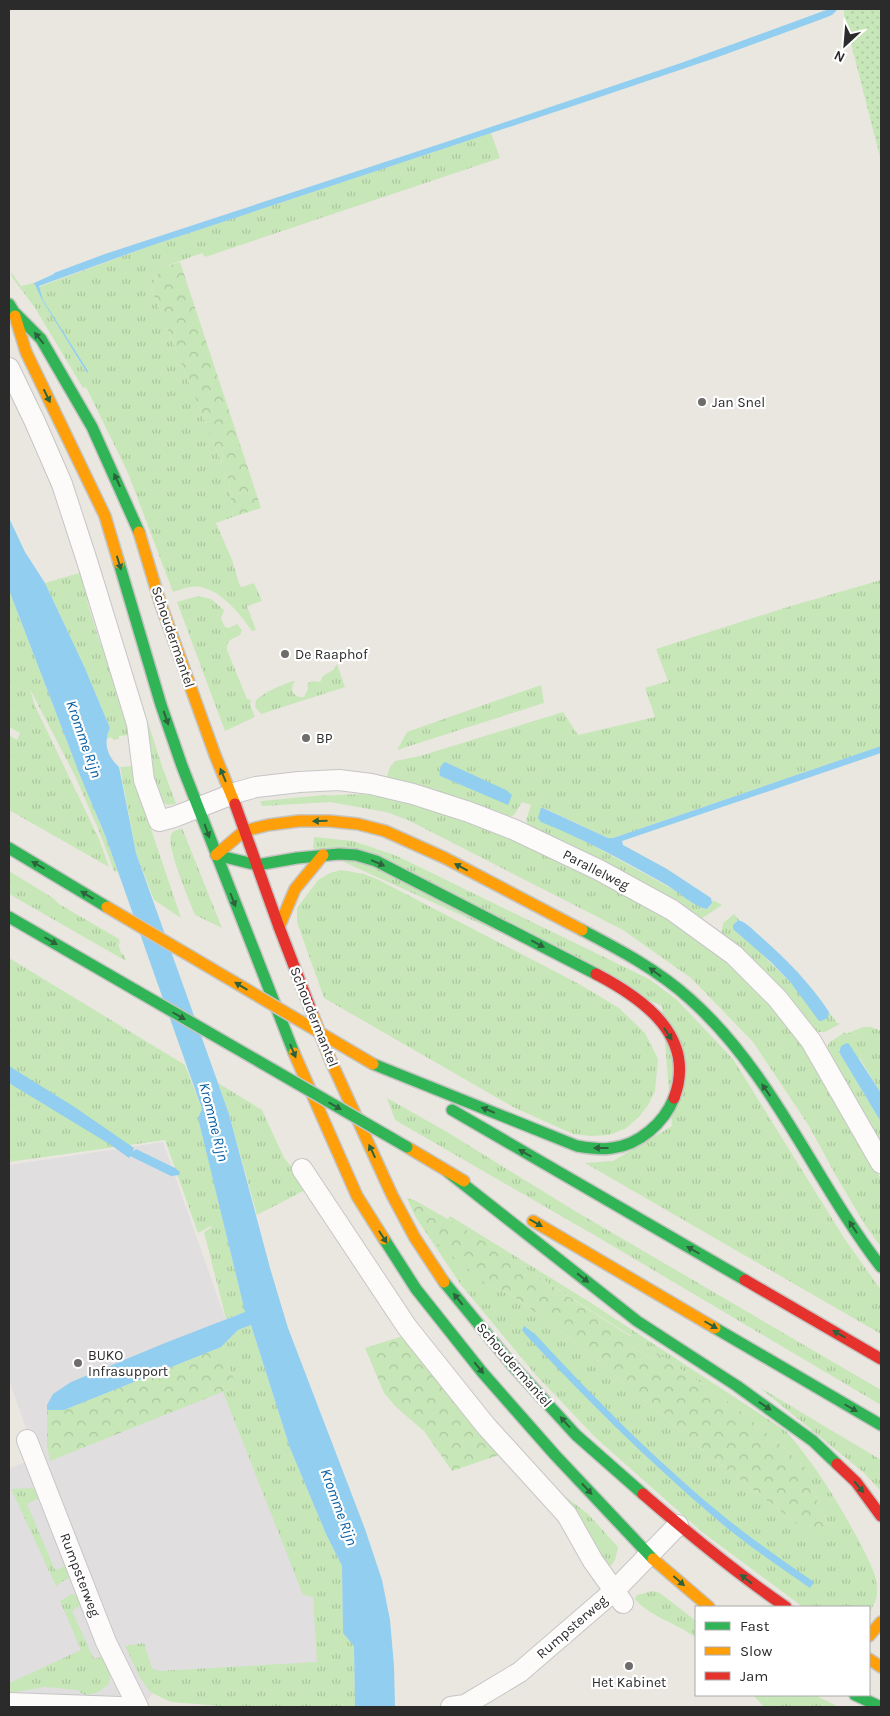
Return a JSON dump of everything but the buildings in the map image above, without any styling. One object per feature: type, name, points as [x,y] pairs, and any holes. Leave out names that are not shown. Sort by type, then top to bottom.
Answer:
[{"type":"main road","name":"Schoudermantel","points":[[11,308],[41,339],[92,427],[137,524],[160,602],[215,755],[232,795],[279,927],[330,1059],[388,1186],[415,1238],[445,1283],[513,1366],[576,1435],[678,1525],[754,1585],[785,1606]]},
{"type":"main road","name":"Schoudermantel","points":[[11,308],[26,352],[105,516],[161,705],[182,766],[291,1047],[357,1196],[416,1289],[482,1372],[561,1462],[649,1555],[707,1606]]},
{"type":"main road","points":[[216,855],[244,831],[282,823],[329,821],[358,824],[385,831],[462,867],[620,950],[646,966],[678,989],[715,1025],[741,1055],[769,1094],[827,1187],[881,1267]]},
{"type":"main road","points":[[9,848],[373,1064],[881,1359]]},
{"type":"main road","points":[[216,855],[257,865],[339,854],[356,855],[376,861],[613,984],[650,1009],[673,1040],[679,1058],[680,1075],[674,1098],[666,1115],[651,1130],[636,1141],[620,1147],[601,1149],[577,1146],[373,1064]]},
{"type":"main road","points":[[279,927],[295,889],[323,855]]},
{"type":"main road","points":[[9,917],[881,1425]]},
{"type":"main road","points":[[448,1172],[637,1321],[737,1386],[813,1441],[856,1482],[881,1516]]},
{"type":"main road","points":[[870,1635],[881,1622]]},
{"type":"main road","points":[[870,1661],[881,1667]]},
{"type":"main road","points":[[857,1696],[881,1707]]},
{"type":"street","points":[[9,368],[35,422],[65,493],[137,724],[144,780],[159,821],[199,808]]},
{"type":"street","name":"Parallelweg","points":[[199,808],[256,787],[340,780],[372,784],[469,812],[515,830],[599,870],[672,910],[734,955],[777,998],[811,1040],[881,1163]]},
{"type":"street","points":[[302,1169],[407,1327],[486,1426],[567,1515],[593,1561],[619,1597]]},
{"type":"street","name":"Rumpsterweg","points":[[27,1440],[106,1642],[138,1707]]},
{"type":"street","name":"Rumpsterweg","points":[[451,1707],[466,1705],[520,1672],[619,1597],[649,1555],[678,1525]]},
{"type":"street","points":[[9,1703],[120,1707]]},
{"type":"shaded area","points":[[163,1142],[324,1590],[326,1682],[161,1685],[141,1707],[9,1707],[9,1469],[37,1457],[9,1381],[9,1165]]},
{"type":"green space","points":[[844,9],[881,9],[881,161],[844,16]]},
{"type":"green space","points":[[491,133],[500,158],[205,257],[202,253],[161,268],[151,288],[229,481],[233,517],[216,523],[232,560],[240,586],[254,583],[262,601],[247,606],[256,630],[252,631],[230,604],[209,590],[194,587],[173,592],[128,473],[86,387],[83,388],[35,308],[12,277],[11,272],[21,286],[34,283],[42,300],[87,372],[43,300],[39,287],[150,246]]},
{"type":"green space","points":[[180,262],[261,508],[233,517],[229,481],[151,288],[161,268]]},
{"type":"green space","points":[[85,525],[162,766],[176,804],[168,805],[159,800]]},
{"type":"green space","points":[[86,571],[92,600],[87,601],[122,702],[129,735],[119,736],[119,739],[113,740],[112,737],[106,739],[110,728],[84,666],[45,583]]},
{"type":"green space","points":[[881,580],[881,746],[610,839],[542,807],[574,835],[678,892],[702,908],[708,909],[713,900],[722,905],[701,919],[681,906],[529,826],[526,821],[531,805],[522,802],[514,815],[508,818],[387,777],[390,767],[395,761],[420,756],[563,712],[578,735],[655,717],[645,688],[668,681],[656,649],[791,606]],"holes":[[[448,763],[470,775],[508,804],[440,776]]]},
{"type":"green space","points":[[9,590],[118,872],[114,871],[75,776],[30,689],[35,706],[99,839],[109,867],[9,810],[9,735],[17,740],[20,733],[9,727]]},
{"type":"green space","points":[[198,596],[211,599],[224,610],[221,619],[225,627],[229,628],[237,624],[242,630],[240,635],[229,642],[227,650],[247,699],[251,700],[250,704],[255,717],[225,731],[177,602]]},
{"type":"green space","points":[[337,664],[345,687],[261,714],[255,707],[256,700],[260,697],[273,689],[293,681],[295,681],[292,687],[293,692],[297,696],[304,697],[308,689],[307,684],[312,681],[320,682],[323,676],[333,670]]},
{"type":"green space","points":[[541,685],[544,703],[397,750],[407,732]]},
{"type":"green space","points":[[136,766],[152,832],[181,918],[154,900],[136,853],[120,767]]},
{"type":"green space","points":[[362,794],[403,799],[521,841],[648,904],[724,957],[780,1012],[828,1082],[881,1179],[881,1247],[865,1225],[809,1126],[753,1042],[691,978],[623,930],[408,820],[386,812],[330,802],[262,806],[260,802],[314,796]]},
{"type":"green space","points":[[182,828],[222,928],[195,915],[188,898],[174,860],[170,839],[172,833]]},
{"type":"green space","points":[[314,837],[353,841],[397,856],[649,979],[676,999],[733,1059],[844,1238],[881,1290],[881,1334],[585,1163],[613,1161],[672,1126],[662,1006],[313,848]]},
{"type":"green space","points":[[341,870],[364,874],[377,879],[579,984],[619,1008],[645,1033],[658,1059],[655,1091],[639,1117],[625,1129],[609,1135],[573,1134],[513,1107],[324,998],[297,922],[297,908],[318,880],[330,873]]},
{"type":"green space","points":[[9,871],[53,898],[59,904],[119,939],[120,944],[118,943],[121,953],[126,961],[9,894]]},
{"type":"green space","points":[[734,914],[739,920],[736,921],[754,946],[799,991],[819,1020],[821,1021],[829,1012],[837,1023],[840,1024],[825,1032],[814,1032],[721,936],[723,923]]},
{"type":"green space","points":[[9,958],[185,1065],[202,1109],[198,1118],[245,1312],[226,1319],[204,1232],[212,1227],[198,1233],[165,1140],[9,1162]]},
{"type":"green space","points":[[863,1027],[871,1027],[881,1031],[881,1093],[860,1059],[843,1046],[839,1049],[839,1052],[881,1122],[881,1148],[826,1050],[829,1043],[845,1032],[846,1034]]},
{"type":"green space","points":[[218,1083],[262,1110],[284,1158],[309,1188],[257,1215],[229,1114]]},
{"type":"green space","points":[[387,1098],[447,1132],[575,1211],[881,1390],[881,1405],[601,1239],[395,1120]]},
{"type":"green space","points":[[407,1198],[414,1200],[460,1226],[631,1337],[627,1344],[653,1360],[657,1353],[736,1407],[791,1454],[812,1476],[812,1489],[829,1528],[823,1534],[806,1531],[705,1452],[577,1343],[513,1296],[486,1284],[434,1241],[415,1216]]},
{"type":"green space","points":[[415,1216],[486,1284],[513,1296],[577,1343],[705,1452],[806,1531],[829,1525],[812,1489],[812,1476],[791,1454],[736,1407],[657,1353],[653,1360],[627,1344],[631,1336],[448,1219],[450,1216],[588,1301],[786,1431],[807,1457],[834,1497],[871,1565],[876,1579],[877,1592],[876,1600],[870,1611],[870,1606],[802,1606],[702,1532],[596,1438],[535,1374],[461,1285]]},
{"type":"green space","points":[[251,1325],[290,1448],[326,1534],[342,1566],[343,1633],[354,1645],[355,1707],[232,1707],[171,1702],[150,1692],[140,1678],[125,1646],[144,1643],[152,1668],[159,1671],[317,1662],[313,1597],[303,1595],[223,1392],[237,1386],[221,1347],[238,1330]]},
{"type":"green space","points":[[403,1336],[469,1422],[499,1455],[452,1471],[424,1431],[397,1408],[384,1393],[365,1348]]},
{"type":"green space","points":[[221,1347],[237,1386],[50,1461],[47,1446],[47,1410],[64,1410]]},
{"type":"green space","points":[[759,1387],[881,1460],[881,1491],[863,1472]]},
{"type":"green space","points":[[33,1488],[40,1498],[27,1504],[55,1570],[68,1565],[71,1576],[56,1586],[11,1489]]},
{"type":"green space","points":[[566,1497],[588,1514],[618,1547],[615,1560],[611,1566],[603,1563]]},
{"type":"green space","points":[[653,1591],[660,1593],[695,1620],[695,1637],[648,1611],[635,1599],[637,1595]]},
{"type":"green space","points":[[72,1594],[79,1597],[83,1604],[72,1611],[94,1659],[105,1656],[112,1668],[109,1684],[90,1695],[86,1695],[78,1690],[45,1687],[9,1693],[9,1683],[81,1650],[60,1601]]},
{"type":"green space","points":[[754,1696],[817,1696],[839,1707],[764,1707]]},
{"type":"water","points":[[829,9],[838,9],[832,15],[822,19],[718,57],[150,246],[39,286],[43,300],[88,371],[87,373],[42,300],[34,283],[54,273],[105,254],[681,63]]},
{"type":"water","name":"Kromme Rijn","points":[[9,518],[25,552],[45,583],[84,666],[110,728],[107,749],[119,767],[136,853],[229,1114],[288,1328],[365,1529],[382,1580],[390,1620],[395,1707],[355,1707],[354,1646],[343,1633],[342,1566],[326,1534],[290,1448],[251,1325],[238,1330],[221,1347],[64,1410],[47,1410],[47,1405],[53,1394],[71,1382],[245,1312],[198,1118],[202,1109],[105,835],[81,778],[9,590]]},
{"type":"water","points":[[881,746],[881,753],[622,841],[623,845],[667,869],[711,898],[712,903],[707,909],[697,906],[665,884],[619,859],[541,822],[538,818],[541,808],[543,808],[608,838],[613,838]]},
{"type":"water","points":[[445,762],[506,790],[512,795],[508,805],[440,776],[440,768]]},
{"type":"water","points":[[738,920],[744,922],[797,971],[829,1012],[828,1018],[819,1021],[791,983],[771,962],[733,929],[733,925]]},
{"type":"water","points":[[847,1043],[881,1093],[881,1122],[839,1052],[841,1046]]},
{"type":"water","points":[[9,1066],[73,1106],[134,1148],[134,1151],[136,1149],[175,1168],[180,1172],[179,1175],[171,1176],[130,1156],[129,1158],[9,1083]]},
{"type":"water","points":[[524,1326],[535,1334],[604,1406],[676,1476],[738,1527],[814,1582],[810,1588],[737,1536],[665,1473],[617,1428],[548,1358],[522,1330]]},
{"type":"traffic: fast","points":[[9,304],[14,312],[41,339],[92,427],[139,532]]},
{"type":"traffic: fast","points":[[119,563],[161,705],[182,766],[294,1053]]},
{"type":"traffic: fast","points":[[9,848],[107,907]]},
{"type":"traffic: fast","points":[[216,855],[257,865],[297,858],[339,854],[356,855],[376,861],[596,974]]},
{"type":"traffic: fast","points":[[9,917],[137,991]]},
{"type":"traffic: fast","points":[[582,930],[624,953],[665,979],[690,999],[719,1028],[769,1093],[857,1234],[881,1267]]},
{"type":"traffic: fast","points":[[137,991],[407,1147]]},
{"type":"traffic: fast","points":[[373,1064],[577,1146],[590,1148],[608,1149],[622,1146],[641,1137],[664,1116],[674,1098]]},
{"type":"traffic: fast","points":[[452,1110],[745,1280]]},
{"type":"traffic: fast","points":[[448,1172],[637,1321],[737,1386],[813,1441],[837,1464]]},
{"type":"traffic: fast","points":[[384,1239],[416,1289],[482,1372],[555,1455],[653,1559]]},
{"type":"traffic: fast","points":[[444,1282],[513,1366],[576,1435],[643,1494]]},
{"type":"traffic: fast","points":[[715,1328],[881,1425]]},
{"type":"traffic: fast","points":[[857,1696],[881,1707]]},
{"type":"traffic: slow","points":[[15,316],[26,352],[105,516],[119,563]]},
{"type":"traffic: slow","points":[[139,532],[160,602],[215,755],[235,804]]},
{"type":"traffic: slow","points":[[216,855],[244,831],[268,825],[299,821],[329,821],[358,824],[385,831],[445,858],[582,930]]},
{"type":"traffic: slow","points":[[279,927],[295,889],[323,855]]},
{"type":"traffic: slow","points":[[107,907],[373,1064]]},
{"type":"traffic: slow","points":[[312,1013],[330,1059],[392,1195],[415,1238],[444,1282]]},
{"type":"traffic: slow","points":[[294,1053],[357,1196],[384,1239]]},
{"type":"traffic: slow","points":[[407,1147],[464,1181]]},
{"type":"traffic: slow","points":[[533,1221],[715,1328]]},
{"type":"traffic: slow","points":[[653,1559],[708,1606]]},
{"type":"traffic: slow","points":[[870,1635],[881,1622]]},
{"type":"traffic: slow","points":[[870,1660],[881,1667]]},
{"type":"traffic: jam","points":[[235,804],[312,1013]]},
{"type":"traffic: jam","points":[[596,974],[632,995],[662,1022],[672,1039],[678,1056],[679,1076],[674,1098]]},
{"type":"traffic: jam","points":[[745,1280],[881,1359]]},
{"type":"traffic: jam","points":[[837,1464],[856,1482],[881,1516]]},
{"type":"traffic: jam","points":[[643,1494],[713,1553],[785,1606]]},
{"type":"place","name":"Jan Snel","points":[[702,402]]},
{"type":"place","name":"De Raaphof","points":[[285,654]]},
{"type":"place","name":"BP","points":[[306,738]]},
{"type":"place","name":"BUKO Infrasupport","points":[[78,1363]]},
{"type":"place","name":"Het Kabinet","points":[[629,1666]]}]
